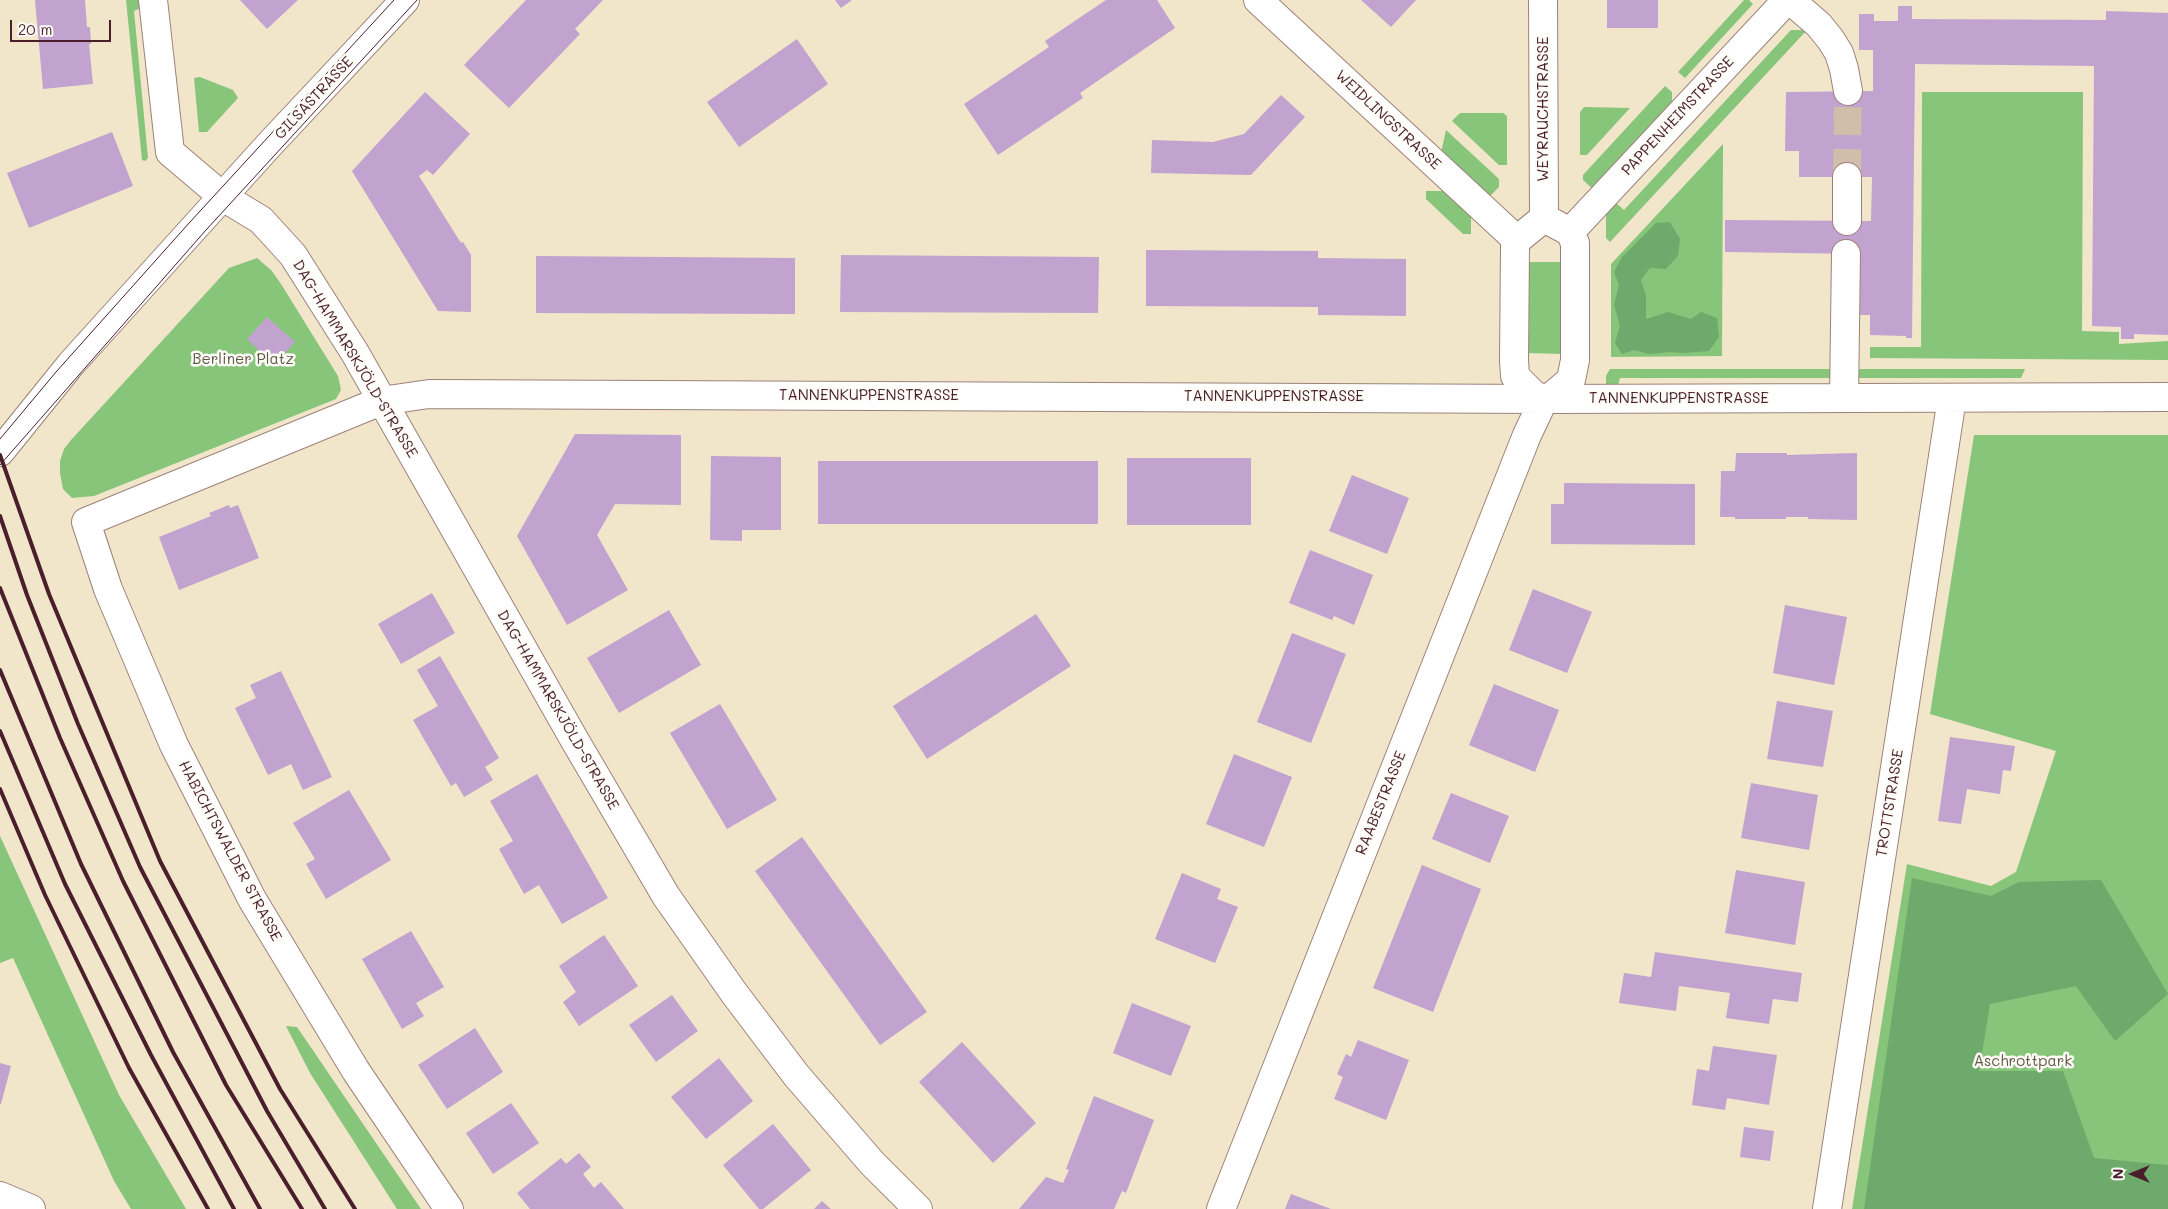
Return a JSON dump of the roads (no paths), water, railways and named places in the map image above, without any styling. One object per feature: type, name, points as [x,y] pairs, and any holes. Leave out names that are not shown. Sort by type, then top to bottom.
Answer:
[{"type":"street","name":"DAG-HAMMARSKJÖLD-STRASSE","points":[[154,0],[170,152],[223,197],[262,220],[293,255],[355,353],[569,730],[666,896],[734,993],[796,1075],[872,1162],[918,1209]]},
{"type":"street","name":"GILSASTRASSE","points":[[223,197],[405,0]]},
{"type":"street","name":"WEIDLINGSTRASSE","points":[[1258,0],[1517,240]]},
{"type":"street","name":"WEYRAUCHSTRASSE","points":[[1543,0],[1544,218]]},
{"type":"street","points":[[1789,0],[1819,25],[1831,40],[1842,60],[1848,91]]},
{"type":"street","name":"PAPPENHEIMSTRASSE","points":[[1570,232],[1789,0]]},
{"type":"street","points":[[1847,177],[1847,221]]},
{"type":"street","points":[[0,452],[71,364],[223,197]]},
{"type":"street","points":[[1544,218],[1570,232],[1575,242],[1575,360],[1571,380],[1552,396],[1544,399],[1534,395],[1515,376],[1515,246],[1517,240],[1544,218]]},
{"type":"street","points":[[1844,398],[1846,254]]},
{"type":"street","name":"TANNENKUPPENSTRASSE","points":[[381,401],[429,394],[1467,397],[1544,399],[2168,397]]},
{"type":"street","name":"TROTTSTRASSE","points":[[1827,1209],[1952,398]]},
{"type":"street","name":"RAABESTRASSE","points":[[1221,1209],[1527,435],[1544,399]]},
{"type":"street","name":"HABICHTSWALDER STRASSE","points":[[381,401],[86,522],[108,589],[174,745],[252,899],[356,1071],[449,1209]]},
{"type":"tunnel","points":[[1847,177],[1848,91]]},
{"type":"tram line","points":[[0,439],[56,372],[190,222],[394,0]]},
{"type":"tram line","points":[[0,465],[206,230],[417,0]]},
{"type":"railway","points":[[0,455],[49,594],[160,861],[280,1089],[355,1209]]},
{"type":"railway","points":[[0,516],[27,595],[78,724],[140,867],[267,1111],[325,1209]]},
{"type":"railway","points":[[0,588],[60,738],[123,881],[226,1085],[302,1209]]},
{"type":"railway","points":[[0,670],[81,864],[173,1052],[260,1209]]},
{"type":"railway","points":[[0,731],[65,884],[151,1055],[234,1209]]},
{"type":"railway","points":[[0,789],[45,895],[129,1068],[208,1209]]},
{"type":"park label","name":"Berliner Platz","points":[[243,359]]},
{"type":"park label","name":"Aschrottpark","points":[[2023,1061]]}]
